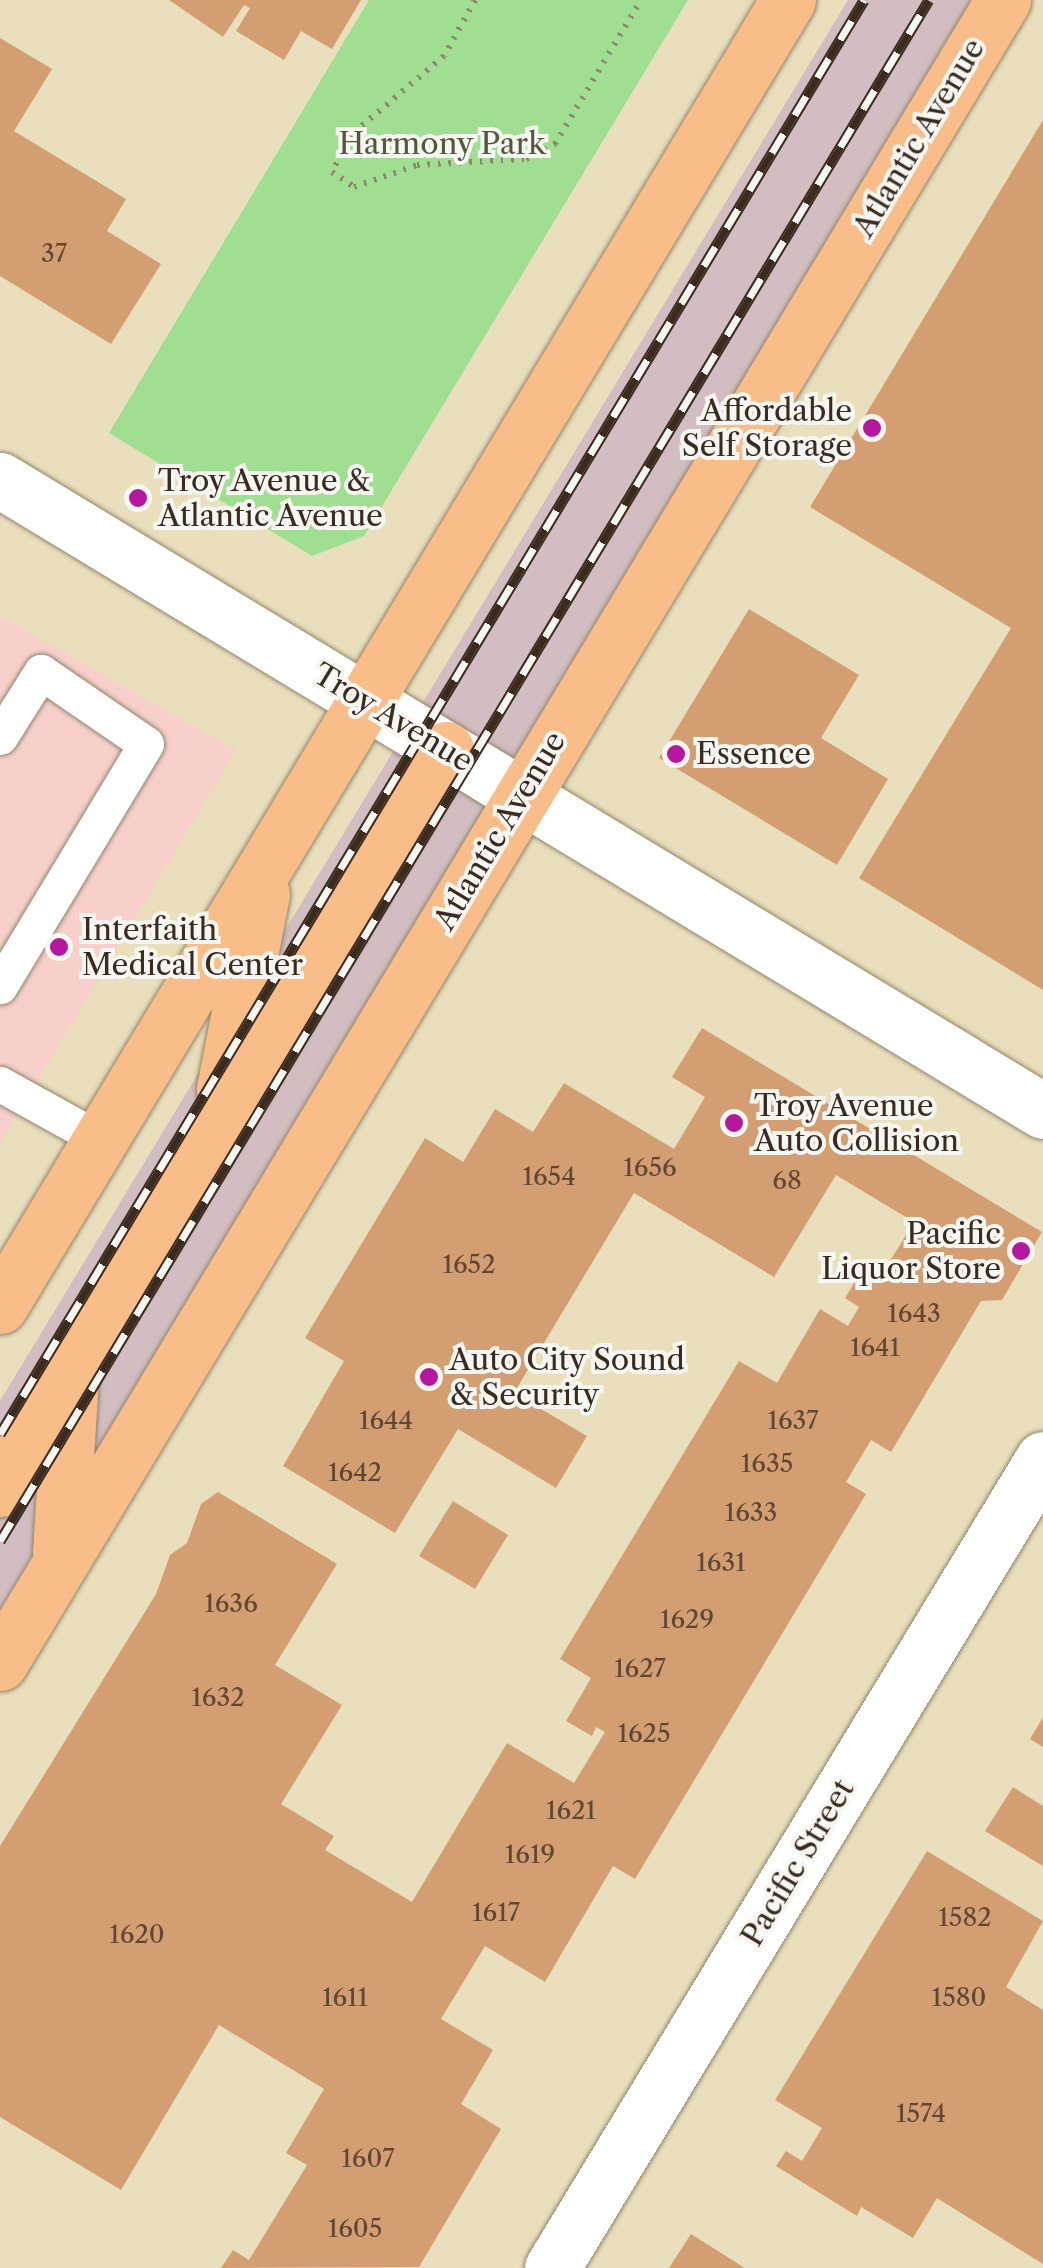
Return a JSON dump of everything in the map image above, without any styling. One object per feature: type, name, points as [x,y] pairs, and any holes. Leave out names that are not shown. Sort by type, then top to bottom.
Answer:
[{"type":"main road","points":[[0,1306],[788,0]]},
{"type":"main road","name":"Atlantic Avenue","points":[[0,1663],[1003,0]]},
{"type":"main road","points":[[0,1489],[446,749]]},
{"type":"main road","points":[[217,1124],[270,856]]},
{"type":"main road","points":[[60,1561],[71,1371]]},
{"type":"street","name":"Troy Avenue","points":[[0,480],[1043,1111]]},
{"type":"street","name":"Pacific Street","points":[[552,2268],[1043,1459]]},
{"type":"lane","points":[[0,736],[41,672],[146,744],[0,986]]},
{"type":"lane","points":[[0,1084],[101,1140]]},
{"type":"path","points":[[475,0],[444,56],[351,134],[332,172],[354,188],[417,166],[526,159],[555,144],[641,0]]},
{"type":"shaded area","points":[[848,0],[978,0],[0,1610],[0,1401]]},
{"type":"shaded area","name":"Interfaith Medical Center","points":[[0,616],[236,750],[0,1144]]},
{"type":"green space","name":"Harmony Park","points":[[369,0],[688,0],[364,536],[312,556],[109,433]]},
{"type":"building","points":[[169,0],[361,0],[332,49],[301,31],[284,60],[236,31],[250,8],[244,5],[223,37]]},
{"type":"building","points":[[0,38],[52,69],[14,131],[126,199],[107,231],[161,264],[111,344],[0,276]]},
{"type":"building","points":[[1043,120],[1043,990],[859,878],[1011,628],[810,507]]},
{"type":"building","points":[[749,609],[859,675],[821,738],[888,779],[837,865],[659,758]]},
{"type":"building","points":[[702,1028],[1042,1232],[1002,1300],[981,1301],[891,1452],[871,1440],[846,1482],[866,1494],[635,1879],[613,1866],[545,1982],[485,1946],[441,2019],[493,2050],[461,2104],[501,2129],[419,2267],[221,2268],[233,2250],[249,2260],[307,2165],[286,2153],[324,2089],[219,2025],[121,2190],[0,2117],[0,1846],[156,1594],[170,1555],[187,1543],[201,1504],[218,1492],[337,1564],[275,1665],[342,1705],[281,1804],[334,1836],[325,1850],[412,1902],[507,1743],[574,1783],[605,1732],[596,1727],[592,1736],[566,1721],[591,1678],[560,1659],[739,1361],[777,1383],[820,1309],[848,1326],[859,1307],[845,1298],[869,1259],[885,1269],[914,1222],[836,1175],[774,1277],[634,1193],[514,1393],[587,1436],[556,1488],[458,1429],[395,1533],[283,1466],[344,1361],[305,1338],[425,1138],[463,1162],[495,1109],[533,1132],[564,1083],[674,1149],[705,1097],[672,1077]]},
{"type":"building","points":[[453,1501],[508,1535],[475,1589],[419,1556]]},
{"type":"building","points":[[1043,1717],[1043,1747],[1030,1739]]},
{"type":"building","points":[[1013,1787],[1043,1806],[1043,1866],[985,1831]]},
{"type":"building","points":[[927,1851],[1043,1921],[1006,1987],[1043,2010],[1043,2264],[937,2198],[913,2238],[861,2207],[857,2216],[776,2166],[786,2151],[802,2161],[822,2128],[775,2100]]},
{"type":"building","points":[[691,2234],[745,2268],[669,2268]]},
{"type":"railway","points":[[0,1434],[864,0]]},
{"type":"railway","points":[[0,1541],[929,0]]},
{"type":"place","name":"Affordable Self Storage","points":[[872,428]]},
{"type":"place","name":"Troy Avenue & Atlantic Avenue","points":[[138,498]]},
{"type":"place","name":"Essence","points":[[676,754]]},
{"type":"place","name":"Interfaith Medical Center","points":[[59,947]]},
{"type":"place","name":"Troy Avenue Auto Collision","points":[[734,1123]]},
{"type":"place","name":"Pacific Liquor Store","points":[[1021,1251]]},
{"type":"place","name":"Auto City Sound & Security","points":[[429,1377]]}]
